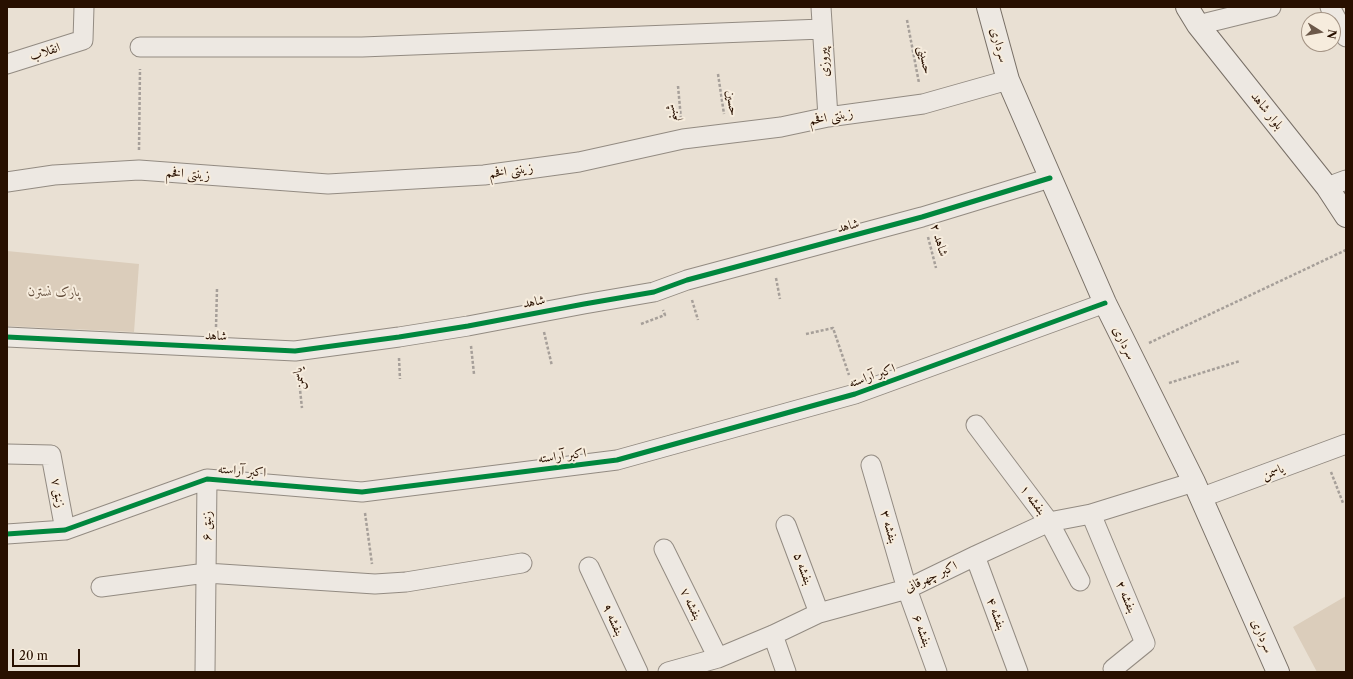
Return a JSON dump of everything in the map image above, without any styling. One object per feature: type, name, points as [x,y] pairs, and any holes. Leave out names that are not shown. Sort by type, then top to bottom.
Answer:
[{"type":"main road","name":"سرداری","points":[[988,7],[1008,80],[1050,178],[1105,303],[1197,490],[1278,672]]},
{"type":"main road","name":"بلوار شاهد","points":[[1193,16],[1337,184],[1346,216]]},
{"type":"street","name":"انقلاب","points":[[7,64],[83,40],[84,7]]},
{"type":"street","name":"پیروزی","points":[[821,7],[828,117]]},
{"type":"street","points":[[1193,16],[1271,7]]},
{"type":"street","points":[[1330,7],[1346,37]]},
{"type":"street","points":[[140,46],[362,47],[822,29]]},
{"type":"street","name":"زینتی افخم","points":[[7,182],[54,175],[139,170],[328,184],[484,175],[579,162],[683,139],[781,127],[828,117],[923,104],[1008,80]]},
{"type":"street","name":"شاهد","points":[[7,337],[216,348],[295,350],[399,337],[654,292],[687,280],[922,217],[1050,178]]},
{"type":"street","name":"اکبر آراسته","points":[[7,534],[65,530],[207,479],[362,492],[617,460],[855,394],[1105,303]]},
{"type":"street","name":"بنفشه ۱","points":[[976,425],[1049,522],[1080,581]]},
{"type":"street","name":"یاسمن","points":[[1197,490],[1323,454],[1346,444]]},
{"type":"street","name":"زنبق ۷","points":[[7,454],[51,455],[65,530]]},
{"type":"street","name":"بنفشه ۳","points":[[871,465],[907,589]]},
{"type":"street","name":"زنبق ۶","points":[[205,672],[207,479]]},
{"type":"street","name":"اکبر چهرقانی","points":[[668,672],[718,658],[773,635],[819,613],[907,589],[1049,522],[1197,490]]},
{"type":"street","name":"بنفشه ۲","points":[[1091,514],[1145,643],[1113,669]]},
{"type":"street","name":"بنفشه ۵","points":[[786,525],[819,613]]},
{"type":"street","name":"بنفشه ۷","points":[[664,549],[718,658]]},
{"type":"street","name":"بنفشه ۴","points":[[975,556],[1018,672]]},
{"type":"street","points":[[102,587],[206,573],[375,584],[406,582],[522,563]]},
{"type":"street","name":"بنفشه ۹","points":[[589,567],[638,672]]},
{"type":"street","name":"بنفشه ۶","points":[[907,589],[937,672]]},
{"type":"street","points":[[773,635],[786,672]]},
{"type":"path","points":[[139,170],[140,46]]},
{"type":"path","points":[[1129,352],[1346,250]]},
{"type":"path","points":[[216,348],[217,289]]},
{"type":"path","points":[[539,313],[552,366]]},
{"type":"path","points":[[468,326],[474,374]]},
{"type":"path","points":[[806,334],[833,328],[855,394]]},
{"type":"path","points":[[1148,390],[1240,361]]},
{"type":"path","points":[[1323,454],[1343,503]]},
{"type":"path","points":[[362,492],[375,584]]},
{"type":"green space","name":"پارک نسترن","points":[[7,251],[139,264],[134,332],[7,326]]},
{"type":"green space","points":[[1346,596],[1346,672],[1317,672],[1293,627]]},
{"type":"cycle path","points":[[7,337],[295,351],[399,337],[654,292],[687,280],[922,217],[1050,178]]},
{"type":"cycle path","points":[[7,534],[65,530],[207,479],[362,492],[617,460],[855,394],[1105,303]]}]
